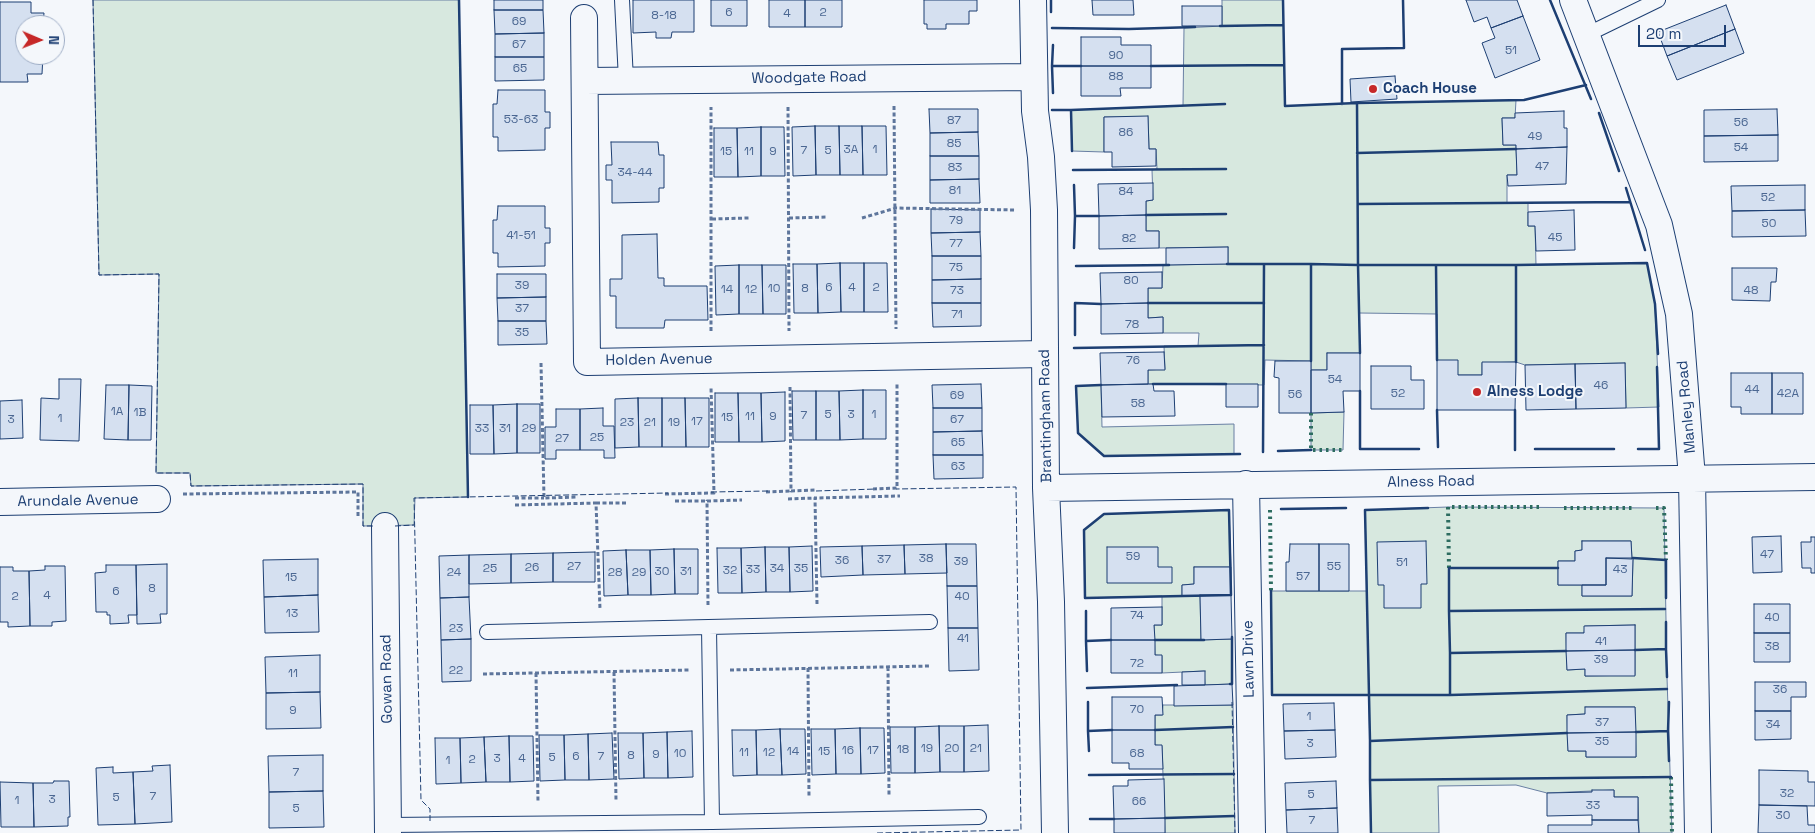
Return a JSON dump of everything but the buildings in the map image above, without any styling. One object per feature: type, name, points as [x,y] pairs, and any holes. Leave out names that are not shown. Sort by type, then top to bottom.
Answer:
[{"type":"street","name":"Brantingham Road","points":[[1033,0],[1035,111],[1041,157],[1044,210],[1046,488],[1051,602],[1055,833]]},
{"type":"street","name":"Manley Road","points":[[1573,0],[1659,225],[1679,314],[1692,478],[1698,833]]},
{"type":"street","name":"Holden Avenue","points":[[584,18],[587,362],[1045,354]]},
{"type":"street","name":"Woodgate Road","points":[[585,81],[1034,77]]},
{"type":"street","name":"Alness Road","points":[[1046,488],[1815,477]]},
{"type":"street","name":"Lawn Drive","points":[[1246,484],[1252,833]]},
{"type":"street","name":"Arundale Avenue","points":[[0,502],[157,499]]},
{"type":"street","name":"Gowan Road","points":[[385,526],[388,829]]},
{"type":"lane","points":[[622,0],[626,80]]},
{"type":"lane","points":[[1586,35],[1658,0]]},
{"type":"lane","points":[[487,632],[930,622]]},
{"type":"lane","points":[[708,628],[712,822]]},
{"type":"lane","points":[[388,829],[538,823],[712,822],[979,816]]},
{"type":"path","points":[[873,489],[898,488],[893,78]]},
{"type":"path","points":[[665,494],[714,493],[711,359],[711,79]]},
{"type":"path","points":[[788,79],[789,358],[792,491]]},
{"type":"path","points":[[862,218],[896,208],[1044,210]]},
{"type":"path","points":[[789,218],[826,217]]},
{"type":"path","points":[[712,219],[749,218]]},
{"type":"path","points":[[541,363],[544,498]]},
{"type":"path","points":[[766,492],[817,490]]},
{"type":"path","points":[[157,499],[157,494],[358,492],[358,521]]},
{"type":"path","points":[[788,499],[900,496]]},
{"type":"path","points":[[516,498],[578,497]]},
{"type":"path","points":[[815,498],[817,625]]},
{"type":"path","points":[[675,501],[742,500]]},
{"type":"path","points":[[707,501],[708,628]]},
{"type":"path","points":[[596,503],[601,630]]},
{"type":"path","points":[[515,505],[626,503]]},
{"type":"path","points":[[888,667],[889,818]]},
{"type":"path","points":[[808,668],[810,820]]},
{"type":"path","points":[[614,672],[616,823]]},
{"type":"path","points":[[536,673],[538,823]]},
{"type":"shaded area","points":[[93,0],[459,0],[468,497],[415,498],[414,525],[363,526],[363,484],[191,486],[190,473],[156,473],[159,274],[99,275]]},
{"type":"shaded area","points":[[1222,0],[1283,0],[1285,106],[1516,100],[1515,118],[1502,118],[1503,145],[1516,145],[1517,175],[1507,175],[1507,203],[1528,203],[1528,226],[1535,226],[1536,265],[1647,263],[1655,304],[1659,407],[1626,408],[1625,363],[1525,365],[1516,362],[1482,363],[1482,375],[1458,375],[1437,360],[1437,314],[1359,313],[1360,353],[1327,353],[1327,370],[1311,370],[1311,361],[1265,360],[1264,385],[1148,384],[1148,370],[1165,369],[1164,346],[1198,346],[1199,333],[1163,333],[1163,317],[1148,318],[1148,288],[1162,288],[1163,265],[1228,264],[1228,247],[1159,248],[1159,231],[1146,231],[1146,201],[1153,200],[1152,170],[1157,169],[1156,149],[1149,149],[1148,117],[1104,117],[1104,152],[1072,151],[1071,110],[1183,106],[1184,28],[1222,26]]},
{"type":"shaded area","points":[[1101,385],[1102,427],[1234,424],[1234,454],[1104,456],[1078,433],[1076,386]]},
{"type":"shaded area","points":[[1344,412],[1343,450],[1311,450],[1311,413]]},
{"type":"shaded area","points":[[1448,507],[1664,508],[1672,833],[1639,833],[1638,797],[1614,797],[1614,790],[1547,793],[1516,785],[1438,786],[1439,833],[1371,833],[1369,695],[1272,695],[1271,591],[1367,591],[1365,510]],"holes":[[[1582,541],[1631,541],[1633,559],[1632,596],[1582,596],[1582,585],[1558,585],[1558,561],[1575,561],[1575,551],[1582,550]],[[1635,625],[1635,675],[1585,676],[1585,669],[1567,670],[1566,633],[1584,633],[1585,626]],[[1586,707],[1635,707],[1636,757],[1586,757],[1586,751],[1568,751],[1567,715],[1585,714]]]},
{"type":"shaded area","points":[[1229,510],[1231,567],[1194,567],[1194,584],[1182,585],[1182,596],[1200,595],[1201,640],[1232,639],[1232,684],[1205,685],[1204,671],[1162,673],[1162,656],[1155,655],[1154,625],[1162,625],[1162,596],[1085,598],[1084,530],[1104,514]]},
{"type":"shaded area","points":[[1163,705],[1233,705],[1235,833],[1165,833],[1162,746],[1155,745],[1155,715],[1162,715]]},
{"type":"hedge","points":[[1311,413],[1311,450],[1343,450]]},
{"type":"hedge","points":[[1449,568],[1448,507],[1541,507]]},
{"type":"hedge","points":[[1564,508],[1635,508]]},
{"type":"hedge","points":[[1656,508],[1664,508],[1666,560]]},
{"type":"hedge","points":[[1270,510],[1271,591]]},
{"type":"hedge","points":[[1671,777],[1672,833]]},
{"type":"fence","points":[[93,0],[99,275],[159,274],[156,473],[190,473],[191,486],[363,484],[363,526],[375,526]]},
{"type":"fence","points":[[877,833],[1021,830],[1016,487],[896,489]]},
{"type":"fence","points":[[816,491],[876,489]]},
{"type":"fence","points":[[711,492],[768,491]]},
{"type":"fence","points":[[430,821],[430,809],[421,800],[414,498],[668,493]]},
{"type":"fence","points":[[395,526],[414,525]]},
{"type":"fence","points":[[1232,702],[1235,833]]},
{"type":"wall","points":[[459,0],[468,497]]},
{"type":"wall","points":[[1051,0],[1051,12]]},
{"type":"wall","points":[[1283,0],[1285,106],[1524,100],[1586,85]]},
{"type":"wall","points":[[1342,104],[1342,49],[1404,48],[1403,0]]},
{"type":"wall","points":[[1550,0],[1591,99]]},
{"type":"wall","points":[[1220,26],[1283,25]]},
{"type":"wall","points":[[1052,28],[1129,29],[1195,27]]},
{"type":"wall","points":[[1052,66],[1053,45]]},
{"type":"wall","points":[[1151,66],[1284,65]]},
{"type":"wall","points":[[1053,93],[1052,66],[1081,66]]},
{"type":"wall","points":[[1311,264],[1358,265],[1357,103]]},
{"type":"wall","points":[[1072,151],[1071,110],[1225,104]]},
{"type":"wall","points":[[1052,110],[1071,110]]},
{"type":"wall","points":[[1599,113],[1619,171]]},
{"type":"wall","points":[[1357,153],[1516,149]]},
{"type":"wall","points":[[1073,170],[1226,169]]},
{"type":"wall","points":[[1074,185],[1075,216]]},
{"type":"wall","points":[[1626,188],[1645,250]]},
{"type":"wall","points":[[1358,204],[1630,202]]},
{"type":"wall","points":[[1146,215],[1226,214]]},
{"type":"wall","points":[[1074,248],[1075,216],[1099,216]]},
{"type":"wall","points":[[1516,265],[1647,263],[1655,304],[1658,354]]},
{"type":"wall","points":[[1227,264],[1264,264]]},
{"type":"wall","points":[[1263,452],[1264,264],[1311,264],[1311,361]]},
{"type":"wall","points":[[1076,266],[1169,265]]},
{"type":"wall","points":[[1360,353],[1358,265],[1436,265],[1437,360]]},
{"type":"wall","points":[[1436,265],[1516,265],[1516,362]]},
{"type":"wall","points":[[1075,335],[1075,303],[1101,304]]},
{"type":"wall","points":[[1148,303],[1264,303]]},
{"type":"wall","points":[[1074,348],[1264,345]]},
{"type":"wall","points":[[1638,449],[1659,449],[1657,367]]},
{"type":"wall","points":[[1153,384],[1226,384]]},
{"type":"wall","points":[[1101,385],[1076,386],[1078,433],[1104,456],[1240,454]]},
{"type":"wall","points":[[1360,391],[1360,449],[1419,449]]},
{"type":"wall","points":[[1437,410],[1438,447]]},
{"type":"wall","points":[[1515,410],[1515,450]]},
{"type":"wall","points":[[1535,449],[1614,449]]},
{"type":"wall","points":[[1278,451],[1311,450]]},
{"type":"wall","points":[[1281,509],[1346,508]]},
{"type":"wall","points":[[1271,591],[1272,695],[1369,695],[1365,510],[1428,508]]},
{"type":"wall","points":[[1229,510],[1231,595],[1085,598],[1084,530],[1104,514],[1229,510]]},
{"type":"wall","points":[[1633,558],[1666,560],[1666,598]]},
{"type":"wall","points":[[1558,568],[1449,568],[1449,611],[1665,609]]},
{"type":"wall","points":[[1086,611],[1086,641],[1111,640]]},
{"type":"wall","points":[[1449,611],[1450,653],[1566,651]]},
{"type":"wall","points":[[1635,650],[1666,649],[1666,622]]},
{"type":"wall","points":[[1230,684],[1232,684],[1232,637]]},
{"type":"wall","points":[[1155,640],[1204,640]]},
{"type":"wall","points":[[1086,641],[1087,671]]},
{"type":"wall","points":[[1666,649],[1667,677]]},
{"type":"wall","points":[[1450,653],[1450,695],[1667,689]]},
{"type":"wall","points":[[1087,688],[1177,685]]},
{"type":"wall","points":[[1450,695],[1369,695],[1370,741],[1567,733]]},
{"type":"wall","points":[[1088,702],[1088,731],[1112,730]]},
{"type":"wall","points":[[1636,732],[1668,731],[1669,702]]},
{"type":"wall","points":[[1155,730],[1233,727]]},
{"type":"wall","points":[[1088,731],[1089,751]]},
{"type":"wall","points":[[1668,731],[1669,761]]},
{"type":"wall","points":[[1370,741],[1370,780],[1671,777]]},
{"type":"wall","points":[[1089,775],[1234,774]]},
{"type":"wall","points":[[1370,780],[1371,833]]},
{"type":"wall","points":[[1165,818],[1234,816]]},
{"type":"wall","points":[[1090,819],[1114,819]]},
{"type":"place","name":"Coach House","points":[[1373,89]]},
{"type":"place","name":"Alness Lodge","points":[[1477,392]]}]
